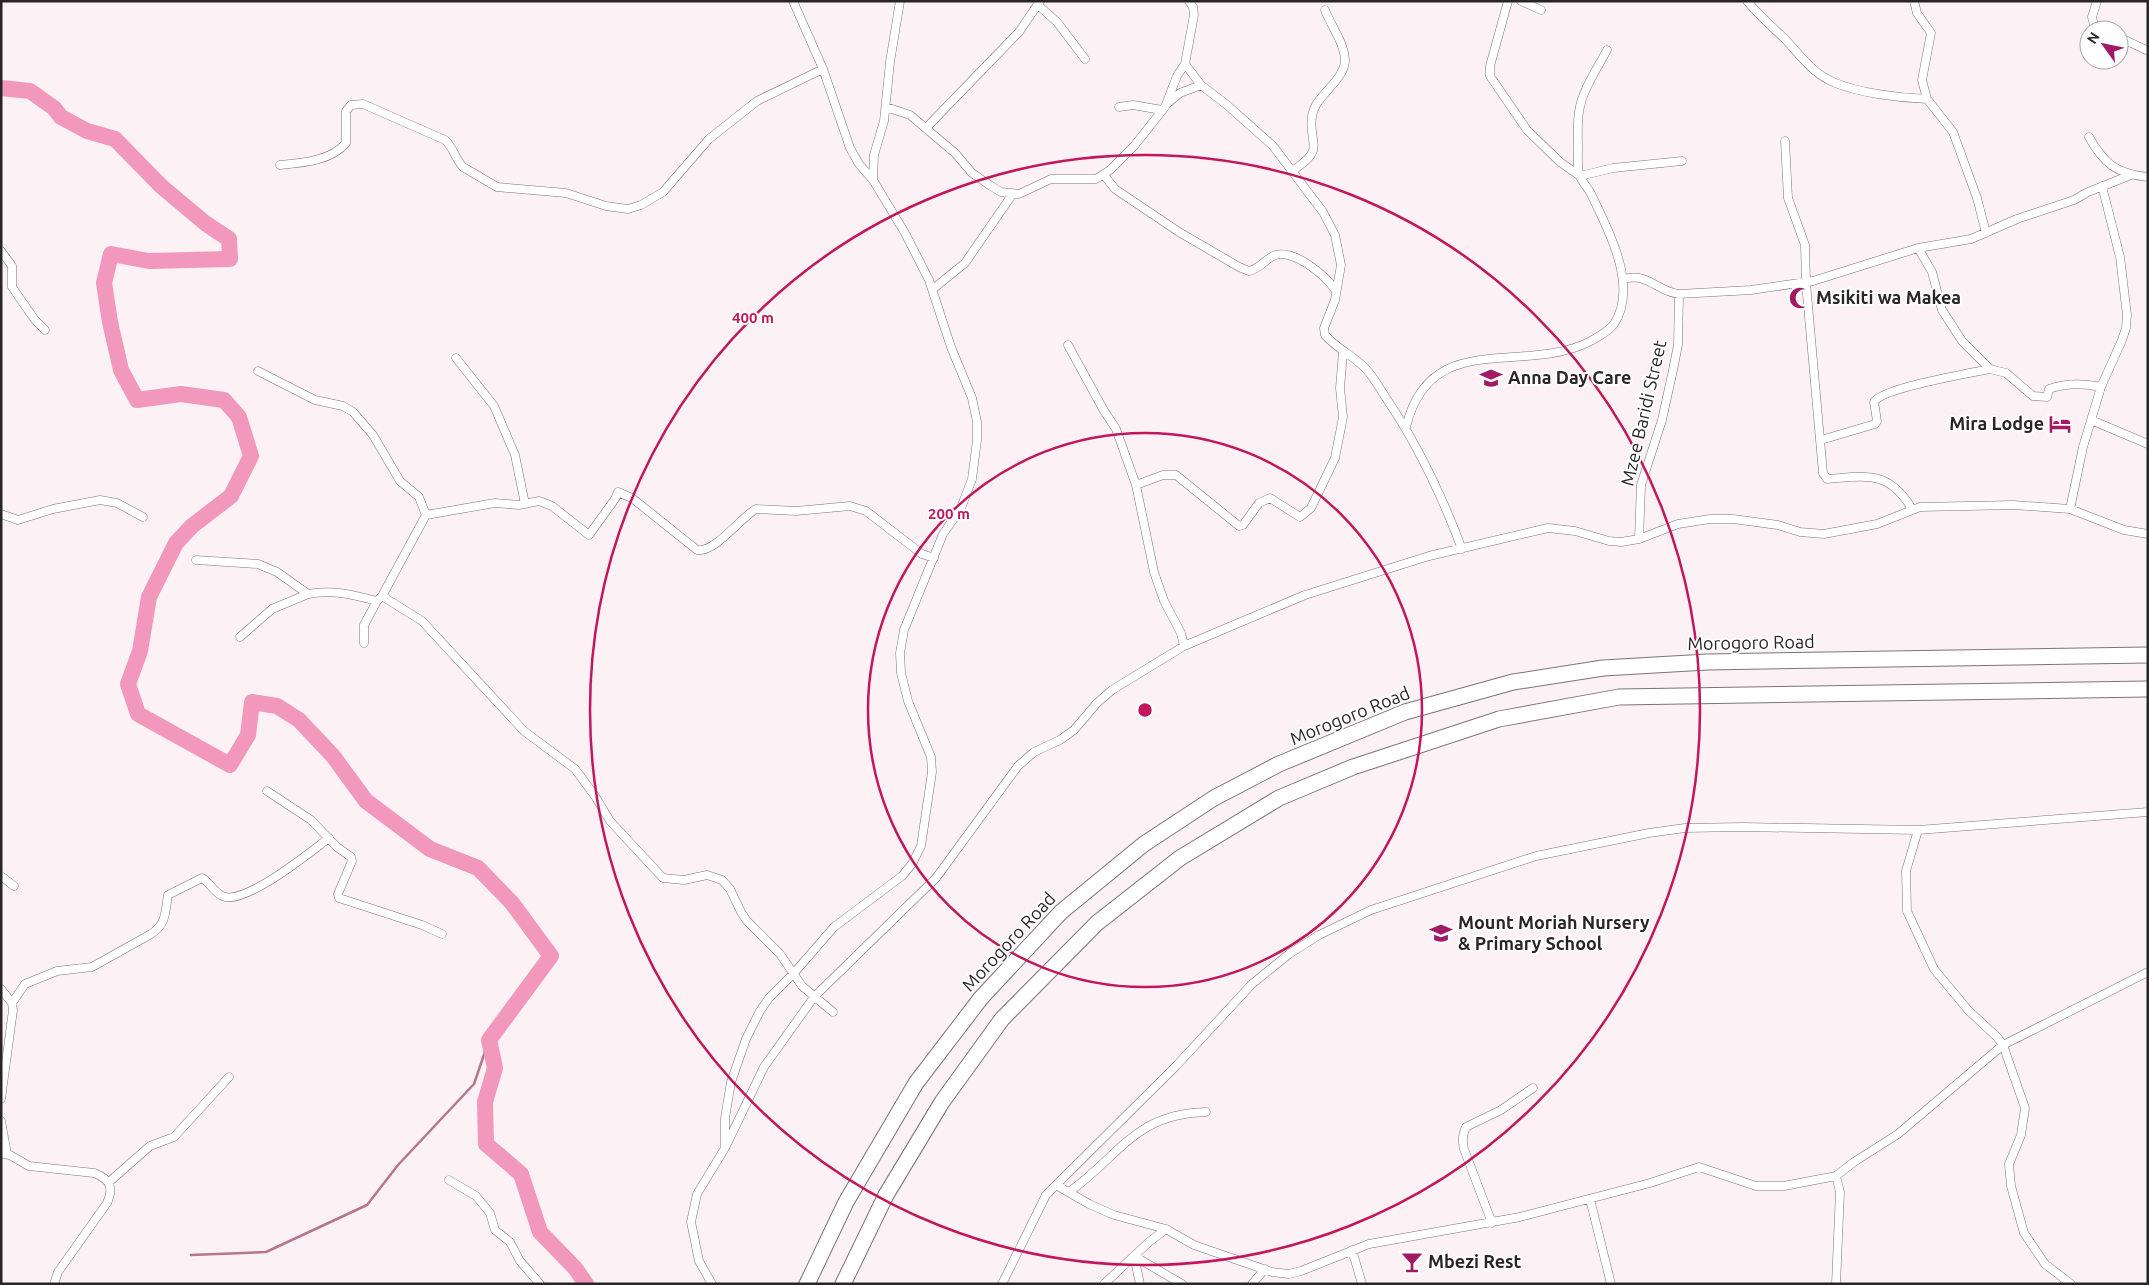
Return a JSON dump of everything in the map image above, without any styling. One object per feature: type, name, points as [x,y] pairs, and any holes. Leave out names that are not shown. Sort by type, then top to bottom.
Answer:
[{"type":"highway","name":"Morogoro Road","points":[[807,1284],[846,1202],[916,1083],[981,998],[1062,912],[1144,844],[1214,798],[1279,764],[1405,712],[1513,682],[1603,668],[1707,662],[2148,654]]},
{"type":"highway","points":[[843,1284],[886,1195],[942,1102],[1002,1019],[1097,923],[1180,858],[1279,798],[1353,767],[1499,719],[1619,697],[2148,689]]},
{"type":"street","points":[[725,1148],[724,1131],[729,1094],[746,1039],[769,998],[843,919],[902,876],[912,864],[921,846],[932,772],[931,758],[908,701],[901,673],[900,653],[904,630],[943,534],[961,508],[972,479],[977,440],[977,422],[972,398],[951,347],[932,289],[905,233],[850,148],[823,69],[792,1]]},
{"type":"street","points":[[872,180],[874,155],[886,107],[890,62],[900,1]]},
{"type":"street","points":[[1164,109],[1177,76],[1185,64],[1194,15],[1193,7],[1189,1]]},
{"type":"street","points":[[1508,1],[1490,66],[1490,78],[1527,130],[1560,162],[1580,176],[1613,168],[1682,161]]},
{"type":"street","points":[[1521,1],[1541,10]]},
{"type":"street","points":[[1747,1],[1805,63],[1828,79],[1836,83],[1885,95],[1928,99]]},
{"type":"street","points":[[1914,1],[1917,13],[1931,32],[1922,80],[1928,99],[1952,132],[1977,198],[1986,233]]},
{"type":"street","points":[[2093,20],[2097,1]]},
{"type":"street","points":[[926,128],[1019,32],[1039,3],[1057,22],[1085,59]]},
{"type":"street","points":[[1292,171],[1312,154],[1315,147],[1311,135],[1310,122],[1316,106],[1341,72],[1345,60],[1340,40],[1325,10]]},
{"type":"street","points":[[2129,42],[2148,51]]},
{"type":"street","points":[[1406,427],[1410,411],[1426,384],[1430,379],[1446,370],[1456,365],[1487,359],[1521,357],[1569,349],[1603,334],[1612,326],[1622,309],[1624,279],[1605,224],[1580,176],[1578,160],[1578,112],[1582,98],[1607,50]]},
{"type":"street","points":[[1185,64],[1201,85],[1264,137],[1324,212],[1335,235],[1341,265],[1331,313],[1324,328],[1325,335],[1368,371],[1406,427],[1449,517],[1462,549]]},
{"type":"street","points":[[280,165],[307,162],[338,153],[346,144],[346,111],[351,105],[363,104],[445,140],[452,145],[463,167],[497,187],[566,193],[606,206],[628,209],[641,205],[663,192],[709,139],[758,101],[823,69]]},
{"type":"street","points":[[886,107],[906,113],[956,153],[972,173],[1001,192],[1012,195],[1019,194],[1051,179],[1087,180],[1096,179],[1104,175],[1124,157],[1164,109],[1180,93],[1201,85]]},
{"type":"street","points":[[1119,106],[1133,105],[1164,109]]},
{"type":"street","points":[[2089,137],[2107,163],[2131,175],[2148,177]]},
{"type":"street","points":[[1785,141],[1788,198],[1806,245],[1806,283],[1821,440],[1822,473],[1826,478],[1868,476],[1881,479],[1896,488],[1912,509]]},
{"type":"street","points":[[1104,175],[1115,189],[1180,232],[1239,267],[1254,270],[1273,256],[1291,256],[1316,269],[1326,277],[1336,291]]},
{"type":"street","points":[[1624,279],[1646,278],[1673,294],[1751,290],[1778,285],[1806,283],[1918,248],[1972,239],[2044,208],[2074,200],[2102,186],[2131,175]]},
{"type":"street","points":[[2070,509],[2091,420],[2101,387],[2126,328],[2127,314],[2120,257],[2102,186]]},
{"type":"street","points":[[932,289],[965,263],[1012,195]]},
{"type":"street","points":[[1918,248],[1932,272],[1946,319],[1962,341],[1990,370]]},
{"type":"street","points":[[1,251],[12,266],[12,287],[34,320],[45,330]]},
{"type":"street","name":"Mzee Baridi Street","points":[[1639,539],[1641,486],[1659,429],[1678,345],[1679,294]]},
{"type":"street","points":[[1068,344],[1103,409],[1116,428],[1136,485],[1154,572],[1164,602],[1181,633],[1184,646]]},
{"type":"street","points":[[1136,485],[1163,475],[1176,475],[1239,526],[1242,525],[1264,499],[1274,500],[1300,517],[1304,515],[1311,508],[1337,450],[1343,416],[1340,388],[1344,352]]},
{"type":"street","points":[[456,358],[494,406],[515,455],[525,504]]},
{"type":"street","points":[[1821,440],[1875,424],[1877,421],[1874,402],[1878,397],[1931,381],[1990,370],[2006,373],[2032,396],[2042,398],[2048,397],[2049,389],[2057,386],[2086,383],[2101,387]]},
{"type":"street","points":[[258,371],[315,400],[343,406],[353,412],[368,428],[400,481],[419,497],[426,515]]},
{"type":"street","points":[[2091,420],[2148,444]]},
{"type":"street","points":[[426,515],[495,503],[525,504],[543,502],[552,506],[589,535],[618,492],[632,498],[693,548],[701,551],[717,542],[756,509],[804,511],[850,506],[866,511],[922,554],[934,558]]},
{"type":"street","points":[[1,514],[18,520],[61,507],[100,500],[116,503],[143,517]]},
{"type":"street","points":[[712,1284],[699,1261],[692,1222],[697,1194],[725,1148],[764,1067],[814,997],[936,878],[1018,766],[1034,752],[1060,740],[1074,730],[1097,703],[1112,690],[1184,646],[1305,595],[1429,556],[1548,528],[1575,531],[1609,541],[1621,542],[1639,539],[1678,524],[1710,519],[1733,519],[1769,523],[1800,532],[1824,534],[1878,524],[1920,507],[2013,505],[2070,509],[2124,530],[2148,534]]},
{"type":"street","points":[[364,643],[364,625],[426,515]]},
{"type":"street","points":[[196,560],[258,564],[277,572],[308,594]]},
{"type":"street","points":[[240,637],[272,609],[320,591],[379,598],[422,621],[524,731],[580,774],[610,821],[663,878],[684,880],[707,875],[722,880],[728,885],[747,920],[780,954],[802,986],[833,1012]]},
{"type":"street","points":[[268,791],[311,820],[352,859],[338,894],[339,898],[422,925],[442,934]]},
{"type":"street","points":[[1002,1284],[1024,1242],[1040,1204],[1056,1185],[1176,1066],[1252,984],[1289,954],[1319,935],[1370,910],[1536,856],[1685,828],[1918,830],[2148,812]]},
{"type":"street","points":[[1918,830],[1906,871],[1907,910],[1934,970],[2003,1045],[2025,1108],[2022,1130],[2009,1164],[2011,1186],[2024,1232],[2045,1264],[2071,1284]]},
{"type":"street","points":[[12,1003],[25,984],[57,971],[92,967],[151,934],[158,929],[165,919],[168,894],[184,885],[202,878],[219,894],[228,898],[238,896],[290,869],[329,838]]},
{"type":"street","points":[[1,876],[14,886]]},
{"type":"street","points":[[1056,1185],[1114,1215],[1166,1229],[1194,1246],[1279,1274],[1301,1271],[1352,1250],[1401,1238],[1530,1215],[1650,1183],[1699,1167],[1756,1186],[1784,1186],[1836,1176],[1898,1134],[2003,1045],[2148,972]]},
{"type":"street","points":[[1,989],[12,1003],[13,1010],[1,1099]]},
{"type":"street","points":[[109,1182],[150,1146],[174,1137],[229,1077]]},
{"type":"street","points":[[1492,1223],[1464,1149],[1462,1141],[1463,1132],[1466,1127],[1501,1110],[1534,1088]]},
{"type":"street","points":[[1069,1192],[1088,1179],[1119,1147],[1148,1126],[1168,1117],[1206,1112]]},
{"type":"street","points":[[1,1120],[4,1154],[29,1166],[94,1173],[102,1176],[109,1182],[112,1194],[58,1272],[54,1284]]},
{"type":"street","points":[[1836,1176],[1840,1192],[1836,1284]]},
{"type":"street","points":[[449,1180],[476,1196],[490,1213],[495,1230],[510,1242],[520,1261],[540,1284]]},
{"type":"street","points":[[1590,1199],[1612,1284]]},
{"type":"street","points":[[1104,1284],[1166,1229]]},
{"type":"street","points":[[1352,1250],[1362,1284]]},
{"type":"street","points":[[1134,1256],[1140,1284]]},
{"type":"street","points":[[1134,1256],[1182,1284]]},
{"type":"street","points":[[1252,1284],[1265,1269]]},
{"type":"waterway","points":[[1,88],[30,91],[54,108],[61,117],[87,131],[115,139],[161,186],[205,223],[229,239],[230,259],[149,261],[111,254],[104,283],[110,322],[121,370],[137,400],[181,394],[224,400],[239,417],[251,456],[231,496],[192,526],[176,543],[149,597],[140,651],[128,684],[138,714],[230,765],[248,735],[252,702],[277,706],[299,720],[333,756],[366,801],[430,849],[478,868],[512,903],[551,956],[489,1040],[495,1068],[485,1102],[486,1144],[521,1174],[540,1232],[575,1268],[586,1284]]},
{"type":"waterway","points":[[191,1255],[266,1252],[367,1205],[398,1165],[474,1084],[489,1040]]},
{"type":"place","name":"Msikiti wa Makea","points":[[1800,298]]},
{"type":"place","name":"Anna Day Care","points":[[1491,378]]},
{"type":"place","name":"Mira Lodge","points":[[2060,424]]},
{"type":"place","name":"Mount Moriah Nursery & Primary School","points":[[1441,933]]},
{"type":"place","name":"Mbezi Rest","points":[[1412,1262]]}]
